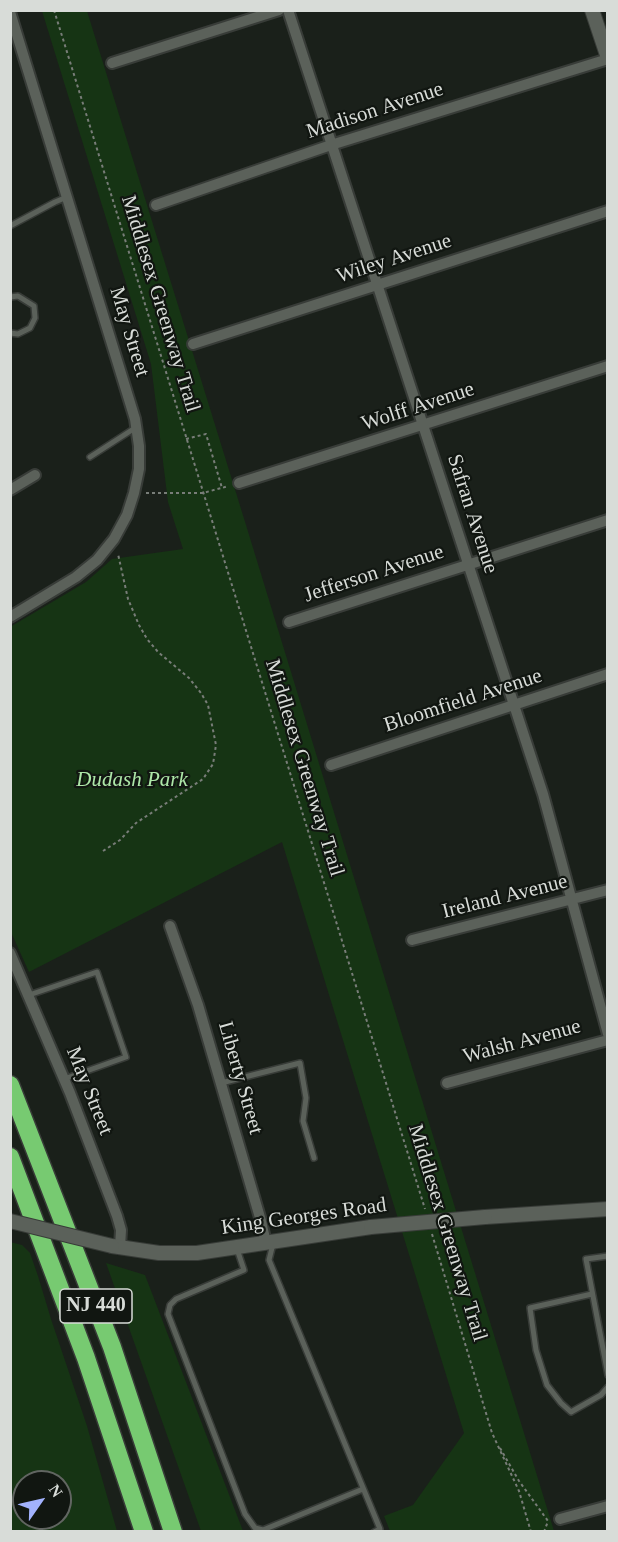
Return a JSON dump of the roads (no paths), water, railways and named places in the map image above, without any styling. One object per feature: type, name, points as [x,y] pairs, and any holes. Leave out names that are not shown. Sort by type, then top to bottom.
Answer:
[{"type":"highway","name":"NJ 440","points":[[10,1084],[112,1347],[173,1532]]},
{"type":"highway","name":"NJ 440","points":[[10,1157],[86,1358],[144,1532]]},
{"type":"street","points":[[112,63],[279,10]]},
{"type":"street","name":"Safran Avenue","points":[[288,10],[543,794],[608,1034]]},
{"type":"street","points":[[592,10],[608,59]]},
{"type":"street","name":"May Street","points":[[10,12],[136,427],[139,469],[127,515],[114,539],[97,560],[76,577],[10,617]]},
{"type":"street","name":"Madison Avenue","points":[[156,205],[331,145],[608,59]]},
{"type":"street","name":"Wiley Avenue","points":[[193,344],[608,211]]},
{"type":"street","name":"Wolff Avenue","points":[[239,483],[608,366]]},
{"type":"street","points":[[10,490],[35,475]]},
{"type":"street","name":"Jefferson Avenue","points":[[290,622],[608,520]]},
{"type":"street","name":"Bloomfield Avenue","points":[[331,765],[608,674]]},
{"type":"street","name":"Ireland Avenue","points":[[412,940],[608,891]]},
{"type":"street","name":"Liberty Street","points":[[170,926],[198,1005],[269,1243]]},
{"type":"street","name":"May Street","points":[[10,953],[64,1079],[117,1216],[121,1230],[116,1246]]},
{"type":"street","name":"Walsh Avenue","points":[[447,1083],[608,1040]]},
{"type":"street","name":"King Georges Road","points":[[10,1221],[116,1246],[171,1254],[237,1248],[371,1227],[608,1209]]},
{"type":"street","points":[[560,1519],[608,1506]]},
{"type":"lane","points":[[10,226],[67,197]]},
{"type":"lane","points":[[10,297],[18,296],[34,306],[35,318],[30,327],[18,334],[10,333]]},
{"type":"lane","points":[[90,457],[136,427]]},
{"type":"lane","points":[[29,996],[97,972],[126,1057],[64,1079]]},
{"type":"lane","points":[[221,1083],[300,1063],[306,1098],[303,1121],[314,1158]]},
{"type":"lane","points":[[269,1243],[269,1260],[380,1529],[374,1532]]},
{"type":"lane","points":[[237,1248],[244,1270],[176,1299],[170,1305],[168,1314],[250,1523],[255,1528],[263,1530],[363,1489]]},
{"type":"lane","points":[[608,1256],[586,1260],[608,1375]]},
{"type":"lane","points":[[592,1294],[530,1308],[535,1340],[547,1385],[571,1412],[601,1395],[608,1387]]},
{"type":"park label","name":"Dudash Park","points":[[132,780]]}]
